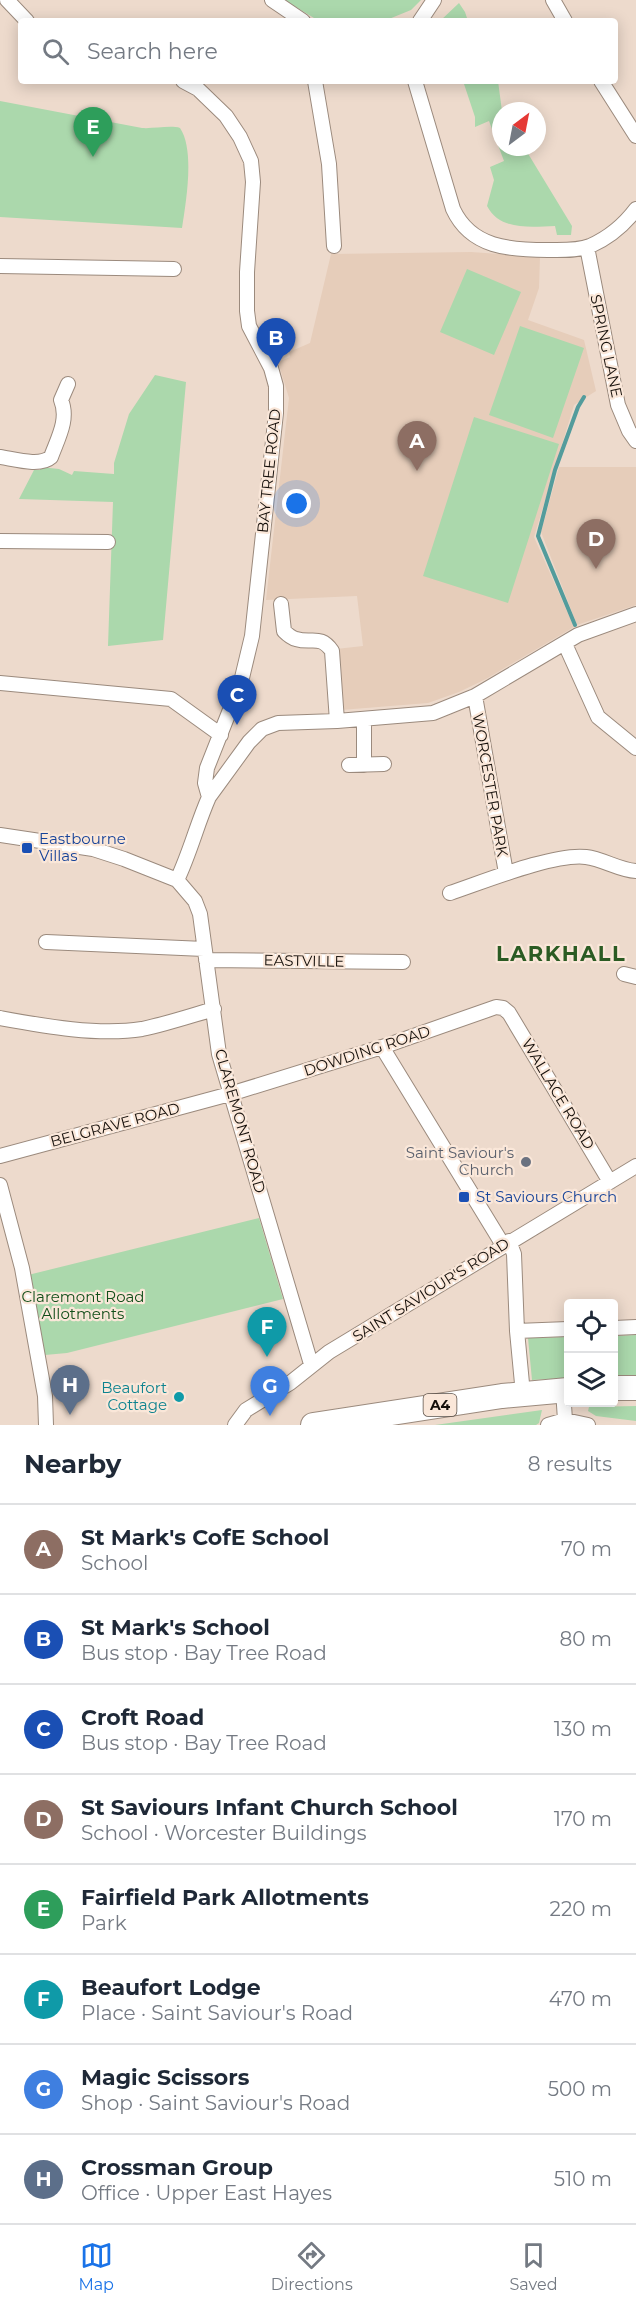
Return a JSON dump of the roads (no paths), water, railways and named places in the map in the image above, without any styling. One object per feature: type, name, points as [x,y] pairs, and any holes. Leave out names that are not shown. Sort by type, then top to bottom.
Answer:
[{"type":"highway","points":[[618,1388],[636,1388]]},
{"type":"highway","name":"A4","points":[[313,1425],[523,1394],[564,1390]]},
{"type":"street","points":[[7,0],[24,18]]},
{"type":"street","points":[[272,0],[299,18]]},
{"type":"street","points":[[422,18],[434,0]]},
{"type":"street","points":[[553,0],[563,18]]},
{"type":"street","name":"BAY TREE ROAD","points":[[177,880],[189,855],[209,797],[205,783],[207,768],[242,682],[252,636],[276,413],[276,386],[271,368],[249,326],[247,311],[247,272],[253,182],[250,161],[240,137],[226,116],[213,101],[189,84]]},
{"type":"street","points":[[316,84],[329,164],[334,246]]},
{"type":"street","points":[[416,84],[453,209],[457,217],[479,239],[497,246],[524,250],[587,248],[627,222],[636,209]]},
{"type":"street","points":[[603,84],[636,136]]},
{"type":"street","name":"SPRING LANE","points":[[587,248],[618,405],[636,441]]},
{"type":"street","points":[[0,266],[174,269]]},
{"type":"street","points":[[0,457],[38,461],[48,460],[51,457],[64,421],[65,411],[61,400],[69,384]]},
{"type":"street","points":[[0,541],[108,542]]},
{"type":"street","points":[[281,604],[284,631],[296,639],[321,640],[332,651],[337,721]]},
{"type":"street","points":[[209,797],[249,742],[262,729],[278,723],[363,720],[433,714],[475,696],[578,635],[636,614]]},
{"type":"street","points":[[565,644],[598,717],[636,748]]},
{"type":"street","points":[[0,683],[171,699],[221,735]]},
{"type":"street","name":"WORCESTER PARK","points":[[475,696],[506,873]]},
{"type":"street","points":[[363,720],[364,765]]},
{"type":"street","points":[[350,765],[384,764]]},
{"type":"street","points":[[0,835],[93,849],[177,880]]},
{"type":"street","name":"WORCESTER PARK","points":[[450,893],[506,873],[566,857],[587,857],[636,870]]},
{"type":"street","name":"CLAREMONT ROAD","points":[[177,880],[195,901],[200,914],[219,1054],[311,1364]]},
{"type":"street","name":"EASTVILLE","points":[[45,942],[205,954],[403,962]]},
{"type":"street","name":"DOWDING ROAD","points":[[230,1094],[382,1047],[496,1007],[503,1008]]},
{"type":"street","name":"WALLACE ROAD","points":[[503,1008],[509,1013],[610,1182]]},
{"type":"street","points":[[0,1018],[64,1029],[123,1030],[142,1029],[214,1009]]},
{"type":"street","points":[[382,1047],[514,1254],[517,1331],[523,1394]]},
{"type":"street","name":"BELGRAVE ROAD","points":[[0,1156],[230,1094]]},
{"type":"street","name":"SAINT SAVIOUR'S ROAD","points":[[235,1425],[246,1410],[290,1383],[311,1364],[506,1243],[636,1166]]},
{"type":"street","points":[[0,1185],[22,1268],[45,1396],[46,1425]]},
{"type":"street","points":[[618,1328],[636,1327]]},
{"type":"street","points":[[517,1331],[564,1329]]},
{"type":"street","points":[[566,1407],[566,1420]]},
{"type":"street","points":[[548,1425],[566,1420],[588,1425]]},
{"type":"waterway","points":[[575,625],[538,536],[555,470],[578,407],[584,397]]},
{"type":"place","name":"Fairfield Park Allotments","points":[[93,157]]},
{"type":"place","name":"St Mark's School","points":[[276,368]]},
{"type":"place","name":"St Mark's CofE School","points":[[417,471]]},
{"type":"place","name":"St Saviours Infant Church School","points":[[596,569]]},
{"type":"place","name":"Croft Road","points":[[237,725]]},
{"type":"place","name":"Eastbourne Villas","points":[[27,848]]},
{"type":"place","name":"Saint Saviour's Church","points":[[526,1162]]},
{"type":"place","name":"St Saviours Church","points":[[464,1197]]},
{"type":"place","name":"Beaufort Lodge","points":[[267,1357]]},
{"type":"place","name":"Beaufort Cottage","points":[[179,1397]]},
{"type":"place","name":"Crossman Group","points":[[70,1415]]},
{"type":"place","name":"Magic Scissors","points":[[270,1416]]},
{"type":"district","name":"LARKHALL","points":[[561,954]]},
{"type":"park label","name":"Claremont Road Allotments","points":[[83,1306]]}]
